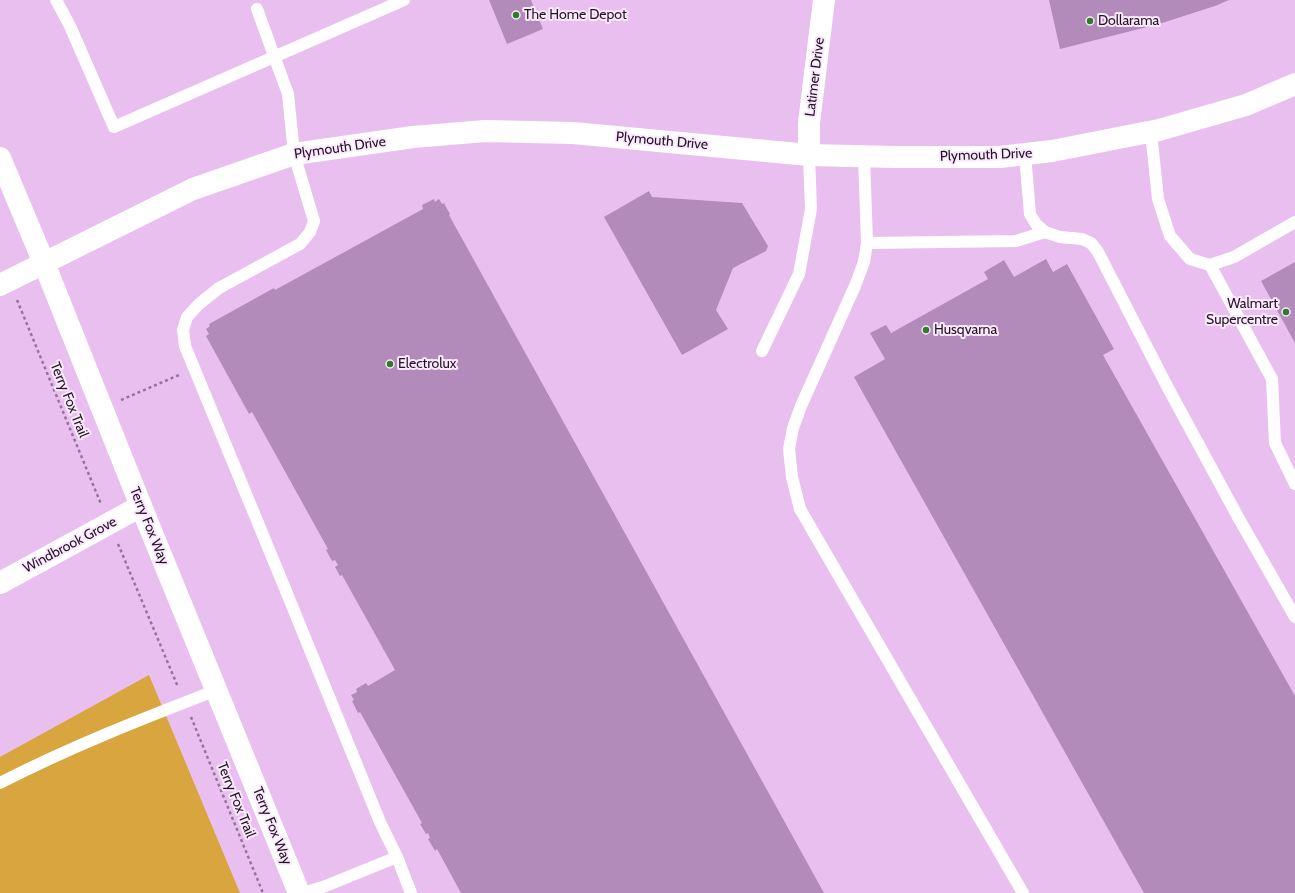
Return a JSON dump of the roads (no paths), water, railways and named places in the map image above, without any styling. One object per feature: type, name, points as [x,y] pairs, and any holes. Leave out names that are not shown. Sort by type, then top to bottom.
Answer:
[{"type":"street","name":"Latimer Drive","points":[[809,155],[809,123],[824,0]]},
{"type":"street","name":"Plymouth Drive","points":[[0,285],[193,189],[294,154],[413,137],[485,131],[573,133],[809,155],[1000,157],[1052,151],[1151,132],[1246,105],[1295,84]]},
{"type":"street","name":"Terry Fox Way","points":[[0,158],[299,893]]},
{"type":"street","name":"Windbrook Grove","points":[[0,583],[141,506]]},
{"type":"lane","points":[[56,0],[70,26],[114,127],[404,0]]},
{"type":"lane","points":[[257,9],[288,94],[294,154],[314,221],[310,232],[300,244],[219,288],[196,307],[187,317],[183,330],[185,346],[380,822],[412,893]]},
{"type":"lane","points":[[1151,132],[1158,199],[1170,236],[1190,259],[1210,265],[1234,257],[1295,222]]},
{"type":"lane","points":[[1025,154],[1030,214],[1036,224],[1045,232],[1060,237],[1082,239],[1091,243],[1098,252],[1168,388],[1238,517],[1295,617]]},
{"type":"lane","points":[[762,352],[799,274],[811,209],[809,155]]},
{"type":"lane","points":[[864,156],[867,243],[864,262],[855,286],[801,406],[793,428],[790,448],[792,477],[800,509],[1023,893]]},
{"type":"lane","points":[[867,243],[1016,241],[1045,232]]},
{"type":"lane","points":[[1210,265],[1272,379],[1275,443],[1295,484]]},
{"type":"lane","points":[[0,783],[135,722],[217,690]]},
{"type":"lane","points":[[303,893],[323,887],[397,857]]},
{"type":"place","name":"The Home Depot","points":[[516,15]]},
{"type":"place","name":"Dollarama","points":[[1090,21]]},
{"type":"place","name":"Walmart Supercentre","points":[[1286,312]]},
{"type":"place","name":"Husqvarna","points":[[926,330]]},
{"type":"place","name":"Electrolux","points":[[390,364]]}]
